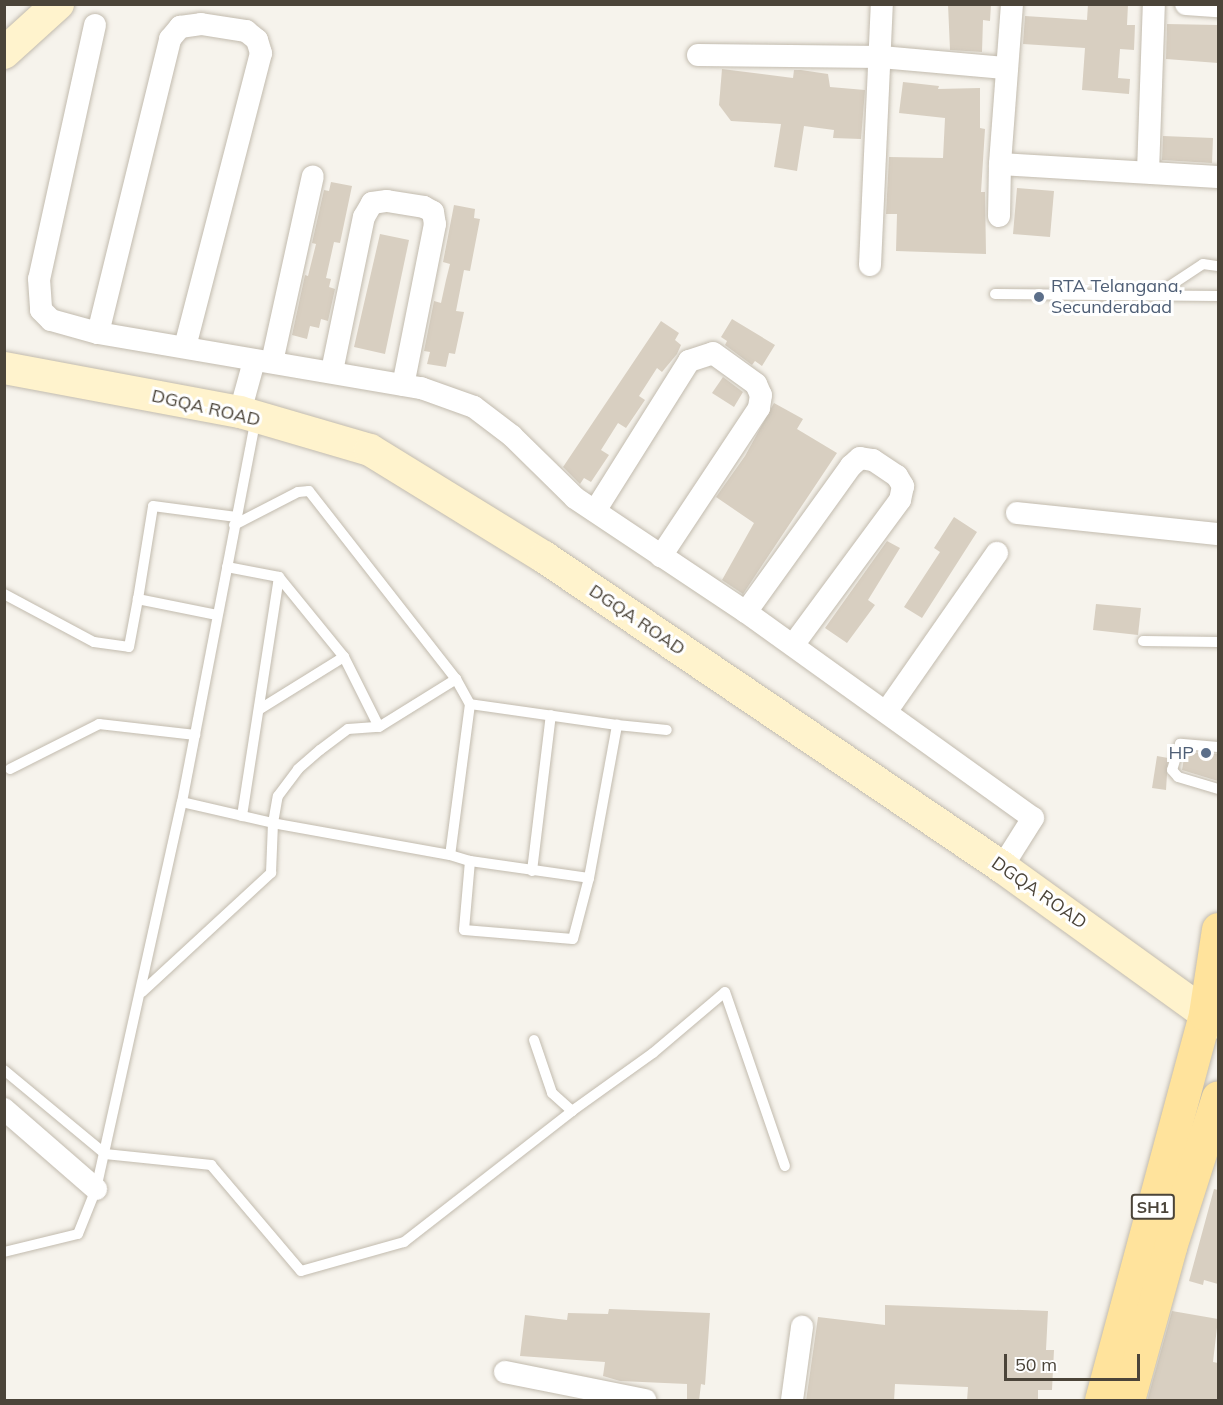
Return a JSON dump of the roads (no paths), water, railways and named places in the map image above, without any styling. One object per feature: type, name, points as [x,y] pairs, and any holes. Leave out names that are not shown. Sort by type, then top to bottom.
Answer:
[{"type":"main road","points":[[7,47],[58,4]]},
{"type":"main road","name":"DGQA ROAD","points":[[4,368],[248,416],[370,450],[544,557],[1002,867],[1212,1018]]},
{"type":"main road","name":"SH1","points":[[1101,1401],[1212,1018],[1218,929]]},
{"type":"main road","name":"SH1","points":[[1128,1401],[1170,1247],[1218,1097]]},
{"type":"street","points":[[870,265],[882,4]]},
{"type":"street","points":[[999,216],[1005,68],[1012,4]]},
{"type":"street","points":[[1148,172],[1154,4]]},
{"type":"street","points":[[1186,4],[1218,6]]},
{"type":"street","points":[[95,24],[38,295],[41,310],[51,320],[98,333],[184,346],[263,362],[332,371],[403,385],[462,401],[495,421],[560,486],[746,612],[1033,818],[1002,867]]},
{"type":"street","points":[[98,333],[170,39],[180,27],[201,24],[246,31],[257,40],[261,53],[184,346]]},
{"type":"street","points":[[698,54],[881,57],[1005,68]]},
{"type":"street","points":[[1000,164],[1218,177]]},
{"type":"street","points":[[248,416],[313,176]]},
{"type":"street","points":[[332,371],[364,217],[372,203],[387,201],[424,207],[433,212],[435,224],[403,385]]},
{"type":"street","points":[[595,511],[689,361],[713,353],[756,384],[761,395],[759,408],[661,556]]},
{"type":"street","points":[[746,612],[851,466],[860,458],[873,460],[897,476],[903,486],[900,500],[793,645]]},
{"type":"street","points":[[1017,513],[1218,534]]},
{"type":"street","points":[[886,712],[997,553]]},
{"type":"street","points":[[4,1109],[96,1189]]},
{"type":"street","points":[[792,1401],[802,1327]]},
{"type":"street","points":[[505,1372],[645,1401]]},
{"type":"lane","points":[[1155,296],[1203,264],[1218,266]]},
{"type":"lane","points":[[995,294],[1218,296]]},
{"type":"lane","points":[[4,1252],[78,1234],[96,1189],[142,992],[182,802],[235,521],[248,416]]},
{"type":"lane","points":[[4,594],[94,642],[129,647],[153,506],[235,521],[298,492],[309,491],[456,679],[470,704],[450,855]]},
{"type":"lane","points":[[227,567],[279,577],[344,657],[379,727]]},
{"type":"lane","points":[[242,816],[279,577]]},
{"type":"lane","points":[[138,599],[217,615]]},
{"type":"lane","points":[[1143,641],[1218,642]]},
{"type":"lane","points":[[260,709],[344,657]]},
{"type":"lane","points":[[142,992],[271,873],[273,823],[279,796],[298,769],[348,729],[379,727],[456,679]]},
{"type":"lane","points":[[470,704],[668,730]]},
{"type":"lane","points":[[532,871],[550,715]]},
{"type":"lane","points":[[10,769],[99,724],[195,735]]},
{"type":"lane","points":[[470,861],[464,930],[573,939],[589,878],[617,725]]},
{"type":"lane","points":[[1218,747],[1180,744],[1172,770],[1178,777],[1218,789]]},
{"type":"lane","points":[[182,802],[273,823],[450,855],[470,861],[589,878]]},
{"type":"lane","points":[[4,1070],[105,1154],[211,1165],[301,1271],[404,1242],[572,1111],[653,1053],[725,992],[785,1166]]},
{"type":"lane","points":[[534,1040],[552,1093],[572,1111]]},
{"type":"place","name":"RTA Telangana, Secunderabad","points":[[1039,297]]},
{"type":"place","name":"HP","points":[[1206,753]]}]
